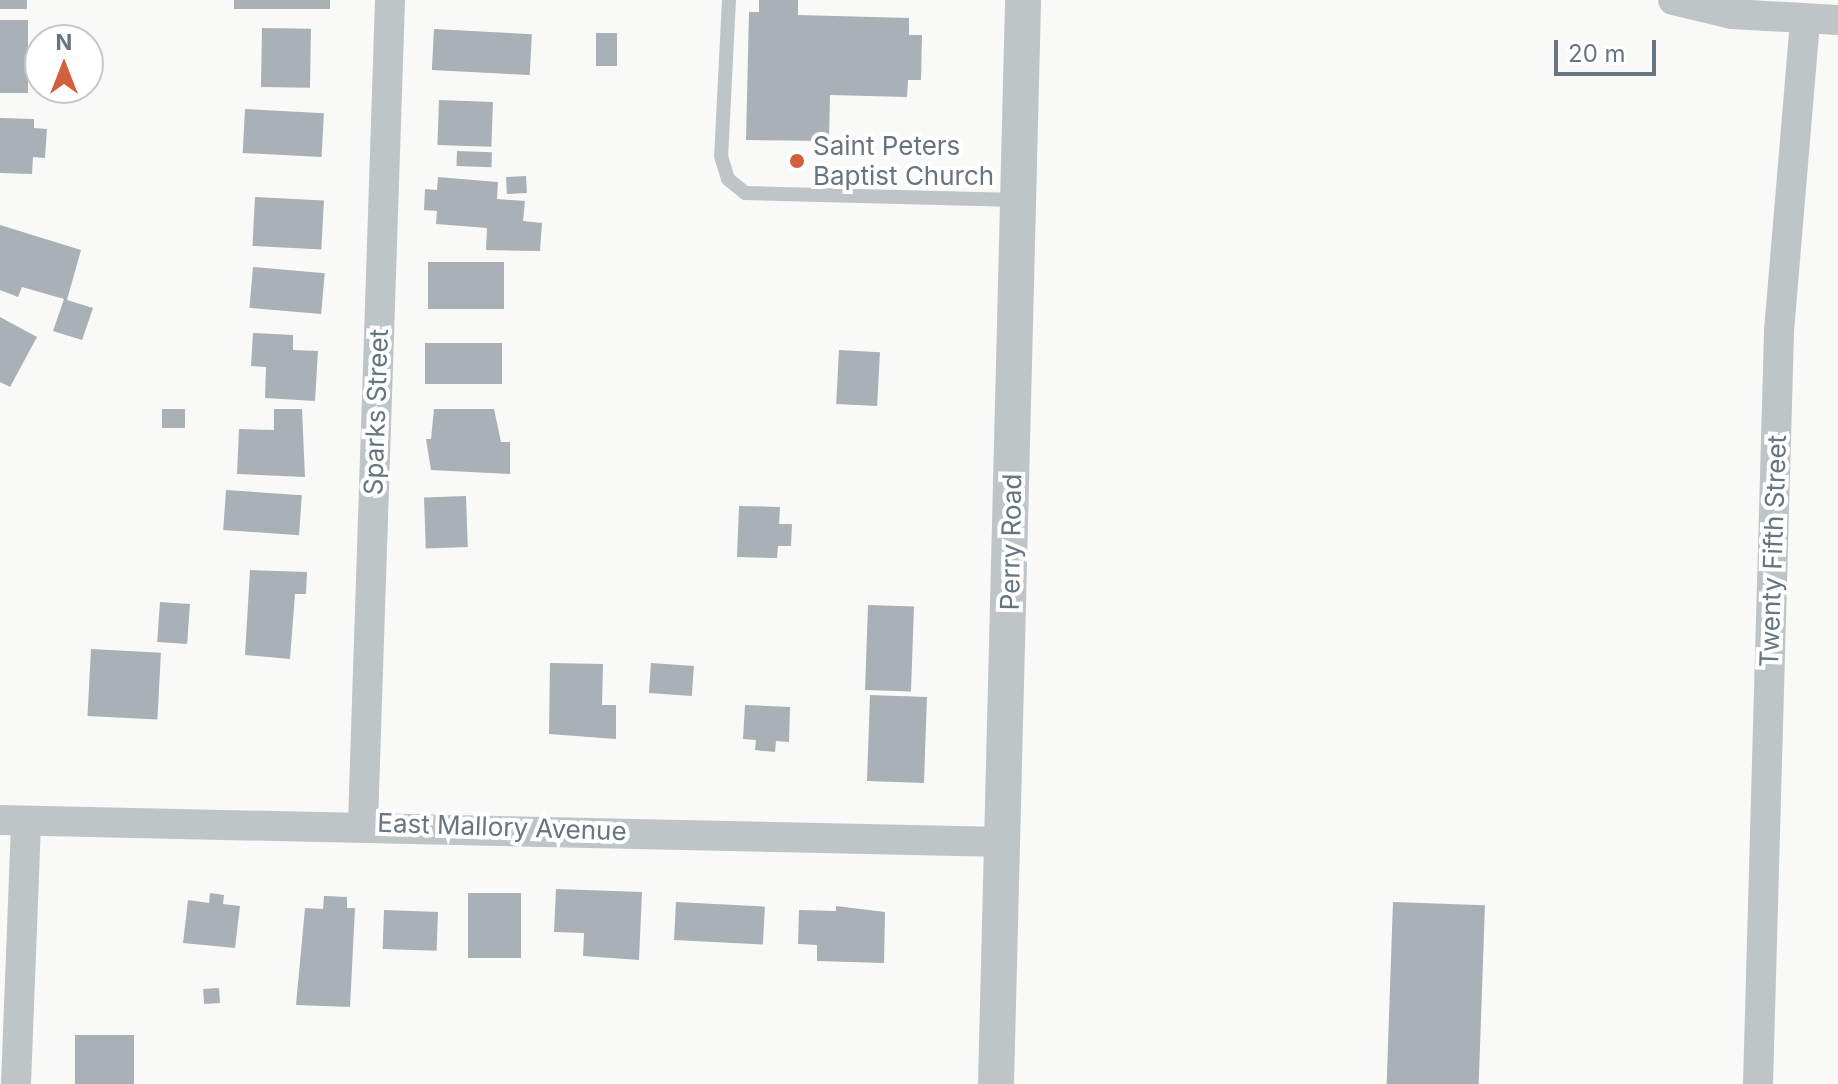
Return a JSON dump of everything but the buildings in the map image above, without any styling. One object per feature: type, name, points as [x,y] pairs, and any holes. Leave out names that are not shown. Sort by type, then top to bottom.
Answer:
[{"type":"street","name":"Sparks Street","points":[[363,823],[390,0]]},
{"type":"street","name":"Perry Road","points":[[996,1084],[1023,0]]},
{"type":"street","points":[[1673,0],[1732,14],[1824,15]]},
{"type":"street","name":"Twenty Fifth Street","points":[[1758,1084],[1779,331],[1824,15]]},
{"type":"street","name":"East Mallory Avenue","points":[[13,820],[363,823],[1004,842]]},
{"type":"street","points":[[13,820],[16,1084]]},
{"type":"lane","points":[[729,0],[721,156],[728,179],[745,193],[1018,200]]},
{"type":"place","name":"Saint Peters Baptist Church","points":[[797,161]]}]
